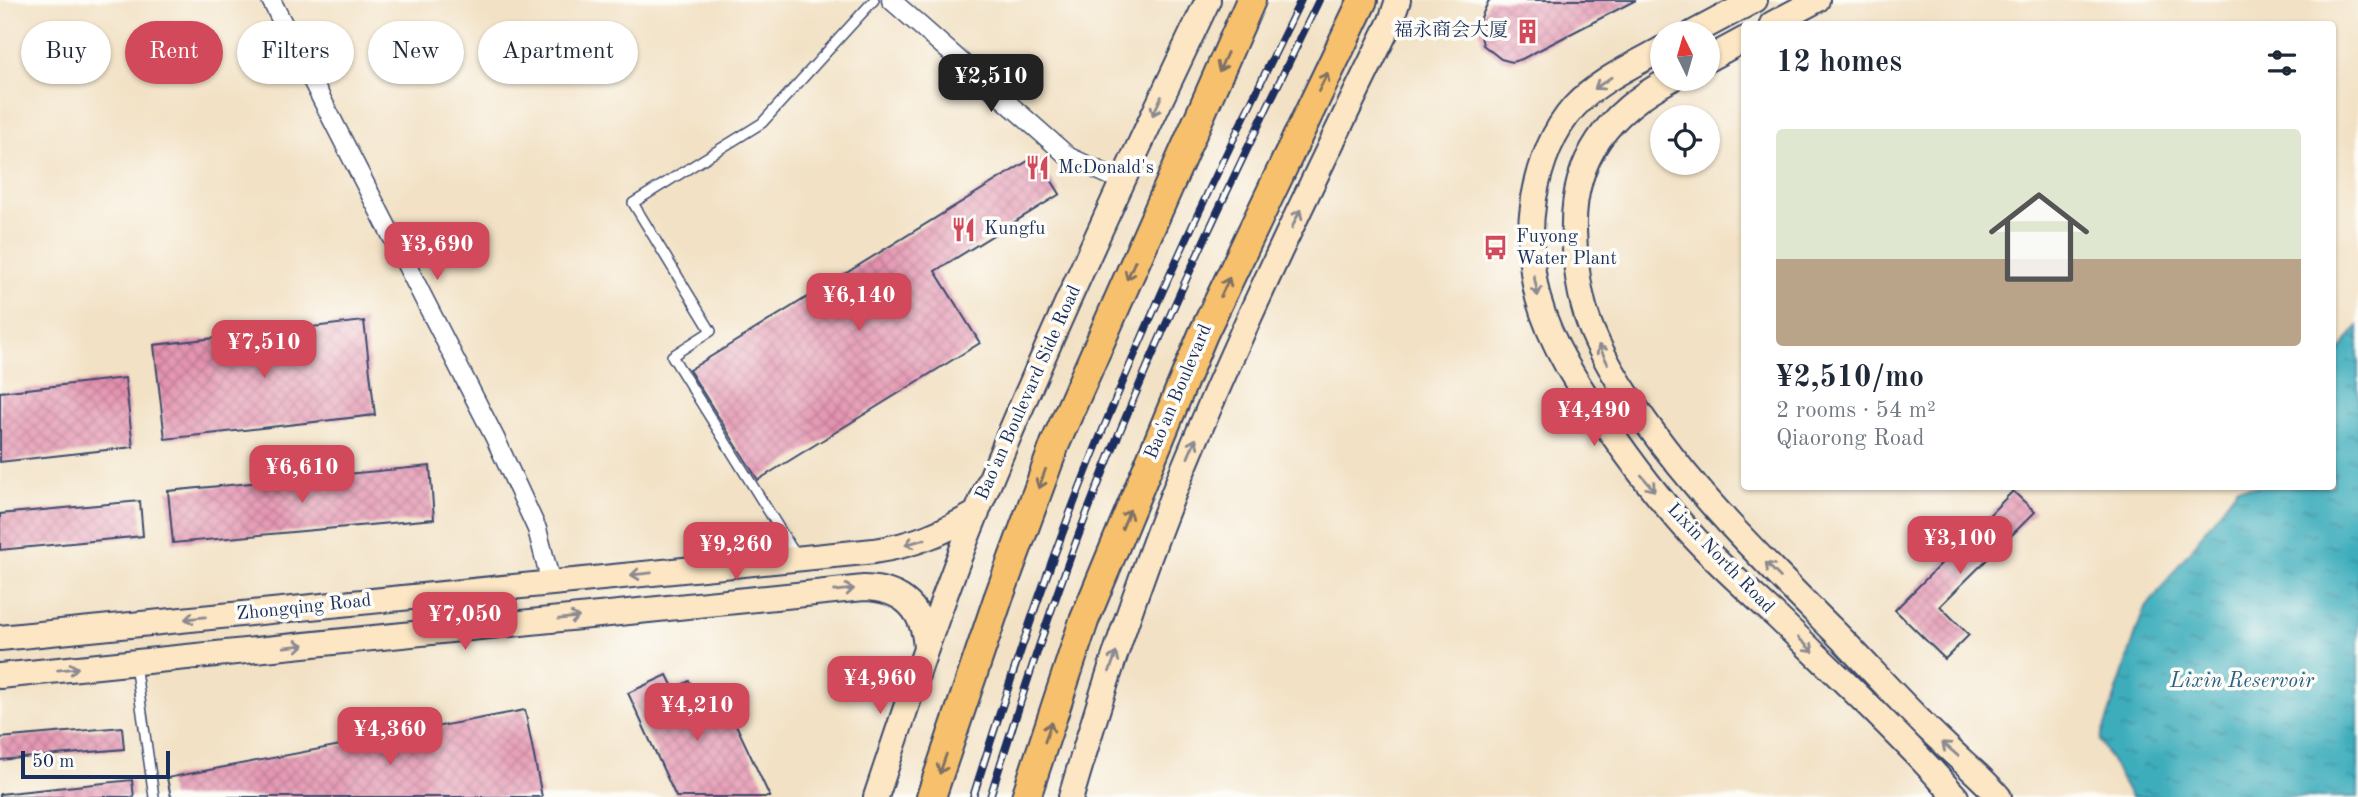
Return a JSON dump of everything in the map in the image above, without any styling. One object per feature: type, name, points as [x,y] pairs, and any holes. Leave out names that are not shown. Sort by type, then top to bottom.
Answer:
[{"type":"main road","name":"Bao'an Boulevard Side Road","points":[[876,797],[926,649],[977,513],[1122,181],[1208,0]]},
{"type":"main road","points":[[931,797],[998,599],[1055,444],[1251,0]]},
{"type":"main road","name":"Bao'an Boulevard","points":[[1026,797],[1084,621],[1203,334],[1363,0]]},
{"type":"main road","points":[[1071,797],[1102,691],[1181,474],[1236,348],[1391,21],[1398,0]]},
{"type":"main road","points":[[1716,21],[1755,0]]},
{"type":"main road","points":[[1778,21],[1817,0]]},
{"type":"main road","points":[[1720,53],[1741,41]]},
{"type":"main road","name":"Lixin North Road","points":[[1650,56],[1611,77],[1585,97],[1566,117],[1550,145],[1537,183],[1531,227],[1534,272],[1542,311],[1573,375],[1597,414],[1641,475],[1685,527],[1958,797]]},
{"type":"main road","name":"Lixin North Road","points":[[1650,91],[1617,116],[1596,142],[1581,175],[1573,211],[1576,268],[1592,331],[1625,393],[1669,453],[1737,534],[1999,797]]},
{"type":"main road","name":"Zhongqing Road","points":[[0,638],[874,551],[921,542],[977,513]]},
{"type":"main road","points":[[712,566],[716,603]]},
{"type":"main road","name":"Zhongqing Road","points":[[0,676],[864,588],[879,588],[896,594],[911,605],[920,617],[926,649]]},
{"type":"street","points":[[271,0],[495,438],[537,529],[551,583]]},
{"type":"street","points":[[891,0],[1069,157],[1122,181]]},
{"type":"street","points":[[1958,797],[1983,778]]},
{"type":"lane","points":[[798,558],[672,356],[711,331],[633,203],[762,123],[874,0]]},
{"type":"lane","points":[[135,662],[154,797]]},
{"type":"water","name":"Lixin Reservoir","points":[[2358,326],[2358,797],[2131,797],[2100,741],[2143,612],[2236,490],[2336,490],[2336,356]]},
{"type":"building","name":"福永商会大厦","points":[[1489,0],[1636,0],[1512,62],[1501,59],[1483,45],[1478,24]]},
{"type":"building","points":[[1036,156],[1060,194],[935,271],[980,343],[758,480],[689,370]]},
{"type":"building","points":[[364,321],[375,415],[165,439],[154,345]]},
{"type":"building","points":[[125,378],[133,447],[0,462],[0,392]]},
{"type":"building","points":[[430,466],[434,519],[173,543],[168,491]]},
{"type":"building","points":[[2013,491],[2035,512],[1940,606],[1969,635],[1945,659],[1895,610]]},
{"type":"building","points":[[140,501],[143,536],[0,550],[0,514]]},
{"type":"building","points":[[667,675],[674,689],[689,681],[705,706],[723,697],[770,797],[676,797],[628,693]]},
{"type":"building","points":[[525,710],[542,797],[171,797],[167,778]]},
{"type":"building","points":[[122,727],[124,749],[0,760],[0,738]]},
{"type":"building","points":[[132,780],[134,797],[0,797],[0,794]]},
{"type":"railway","points":[[973,797],[1054,555],[1120,389],[1238,129],[1301,0]]},
{"type":"railway","points":[[990,797],[1057,593],[1136,392],[1195,260],[1319,0]]},
{"type":"place","name":"福永商会大厦","points":[[1528,31]]},
{"type":"place","name":"McDonald's","points":[[1038,168]]},
{"type":"place","name":"Kungfu","points":[[964,229]]},
{"type":"place","name":"Fuyong Water Plant","points":[[1496,248]]}]
